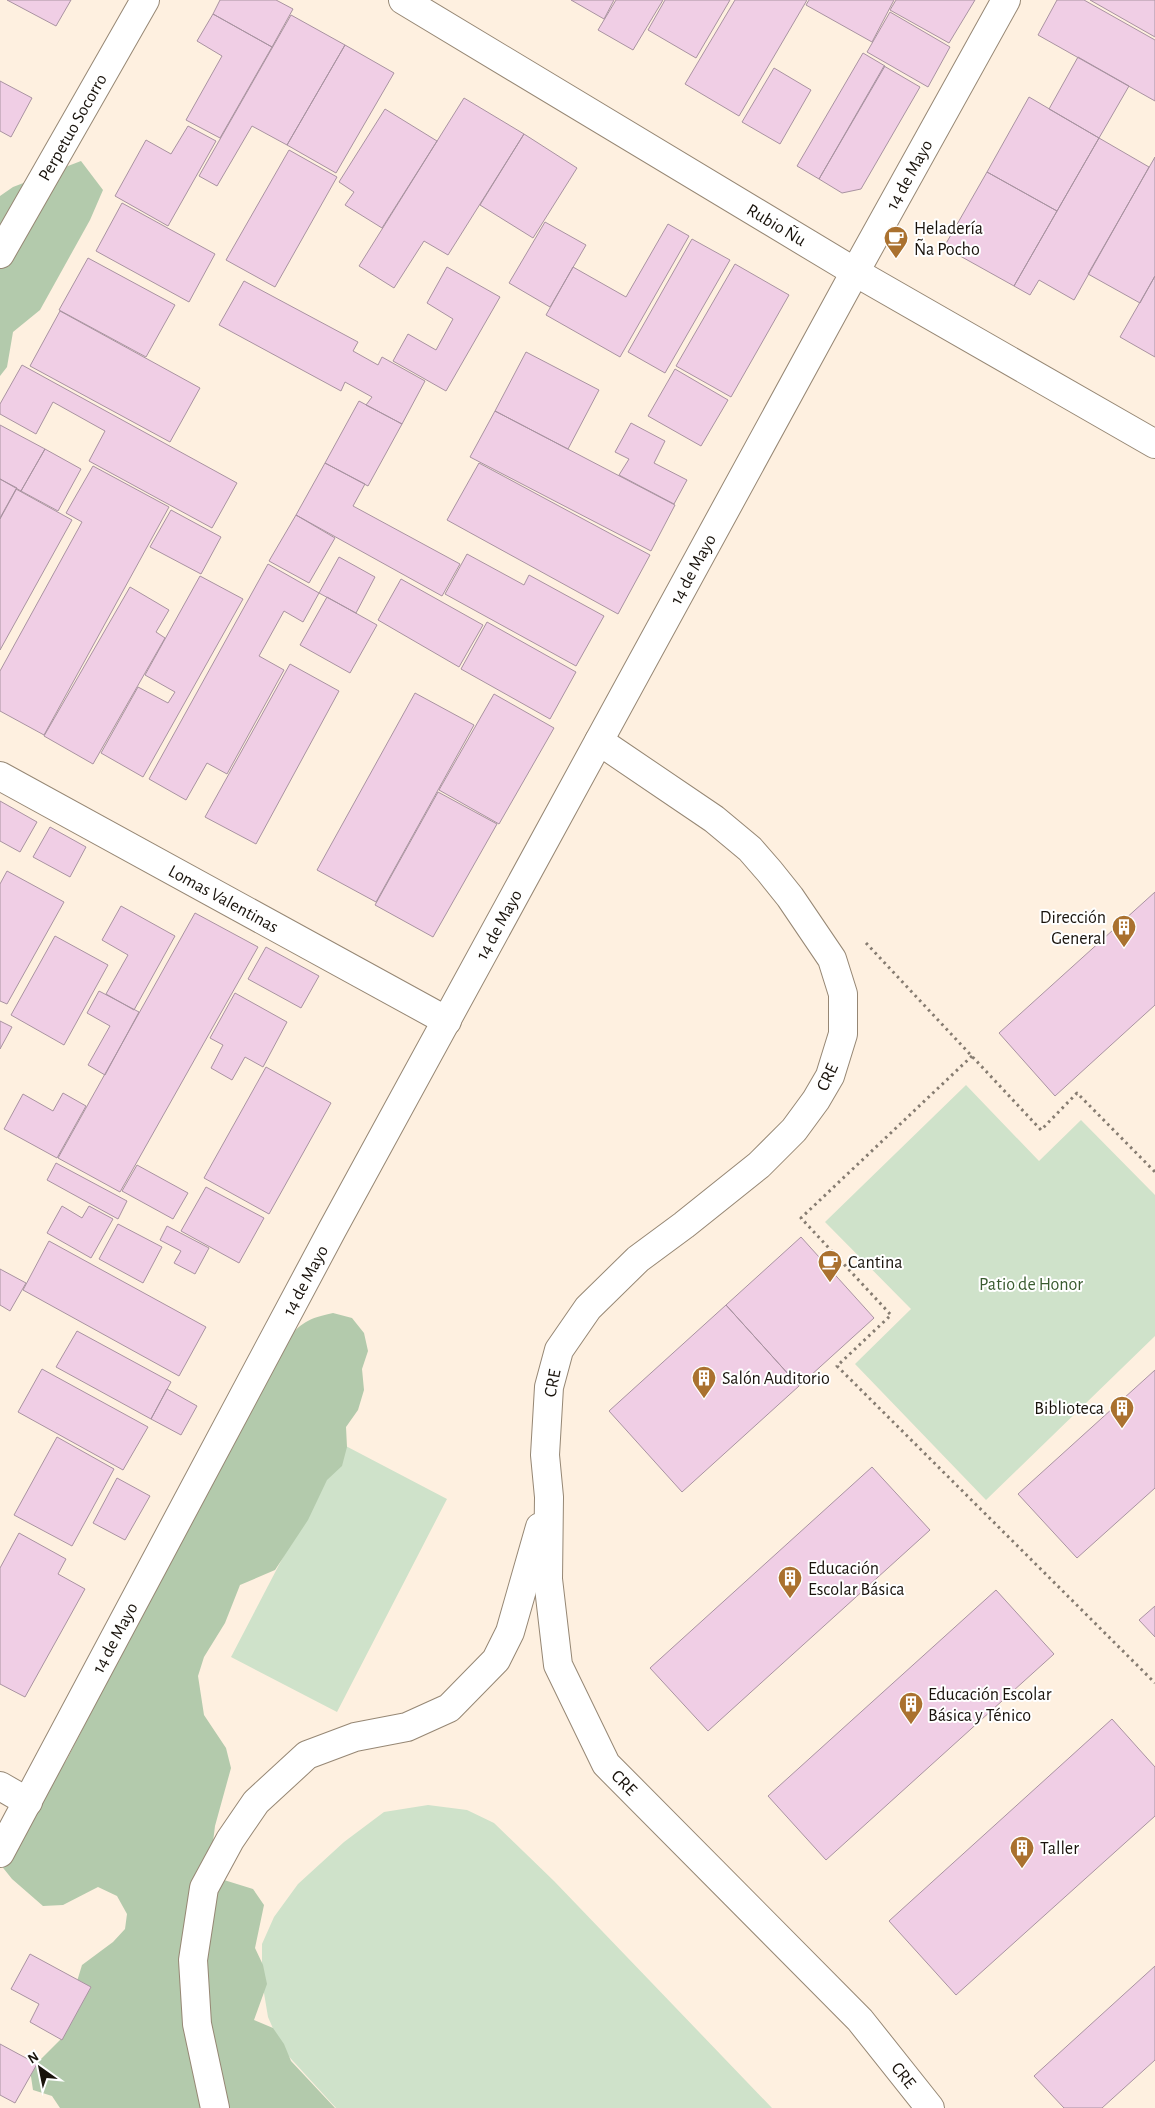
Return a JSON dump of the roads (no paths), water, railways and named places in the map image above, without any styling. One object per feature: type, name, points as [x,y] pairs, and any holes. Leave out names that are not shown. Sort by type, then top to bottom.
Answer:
[{"type":"street","name":"Perpetuo Socorro","points":[[0,254],[145,0]]},
{"type":"street","name":"Rubio Ñu","points":[[403,0],[855,272],[1155,444]]},
{"type":"street","name":"14 de Mayo","points":[[0,1853],[328,1239],[855,272],[1006,0]]},
{"type":"street","name":"CRE","points":[[600,740],[714,819],[750,849],[770,872],[790,897],[832,960],[843,994],[843,1034],[830,1076],[816,1100],[794,1130],[758,1164],[684,1225],[638,1259],[588,1308],[559,1350],[549,1387],[545,1455],[549,1497],[548,1579],[558,1665],[606,1764],[860,2020],[930,2108]]},
{"type":"street","name":"Lomas Valentinas","points":[[0,776],[447,1021]]},
{"type":"street","points":[[215,2108],[197,2024],[193,1960],[204,1888],[226,1848],[256,1802],[307,1755],[355,1736],[407,1727],[448,1708],[496,1660],[510,1632],[549,1497]]},
{"type":"street","points":[[0,1786],[28,1802]]},
{"type":"place","name":"Heladería Ña Pocho","points":[[896,259]]},
{"type":"place","name":"Dirección General","points":[[1124,948]]},
{"type":"place","name":"Cantina","points":[[830,1283]]},
{"type":"place","name":"Salón Auditorio","points":[[704,1399]]},
{"type":"place","name":"Biblioteca","points":[[1122,1429]]},
{"type":"place","name":"Educación Escolar Básica","points":[[790,1599]]},
{"type":"place","name":"Educación Escolar Básica y Ténico","points":[[911,1725]]},
{"type":"place","name":"Taller","points":[[1022,1869]]},
{"type":"park label","name":"Patio de Honor","points":[[1031,1284]]}]
